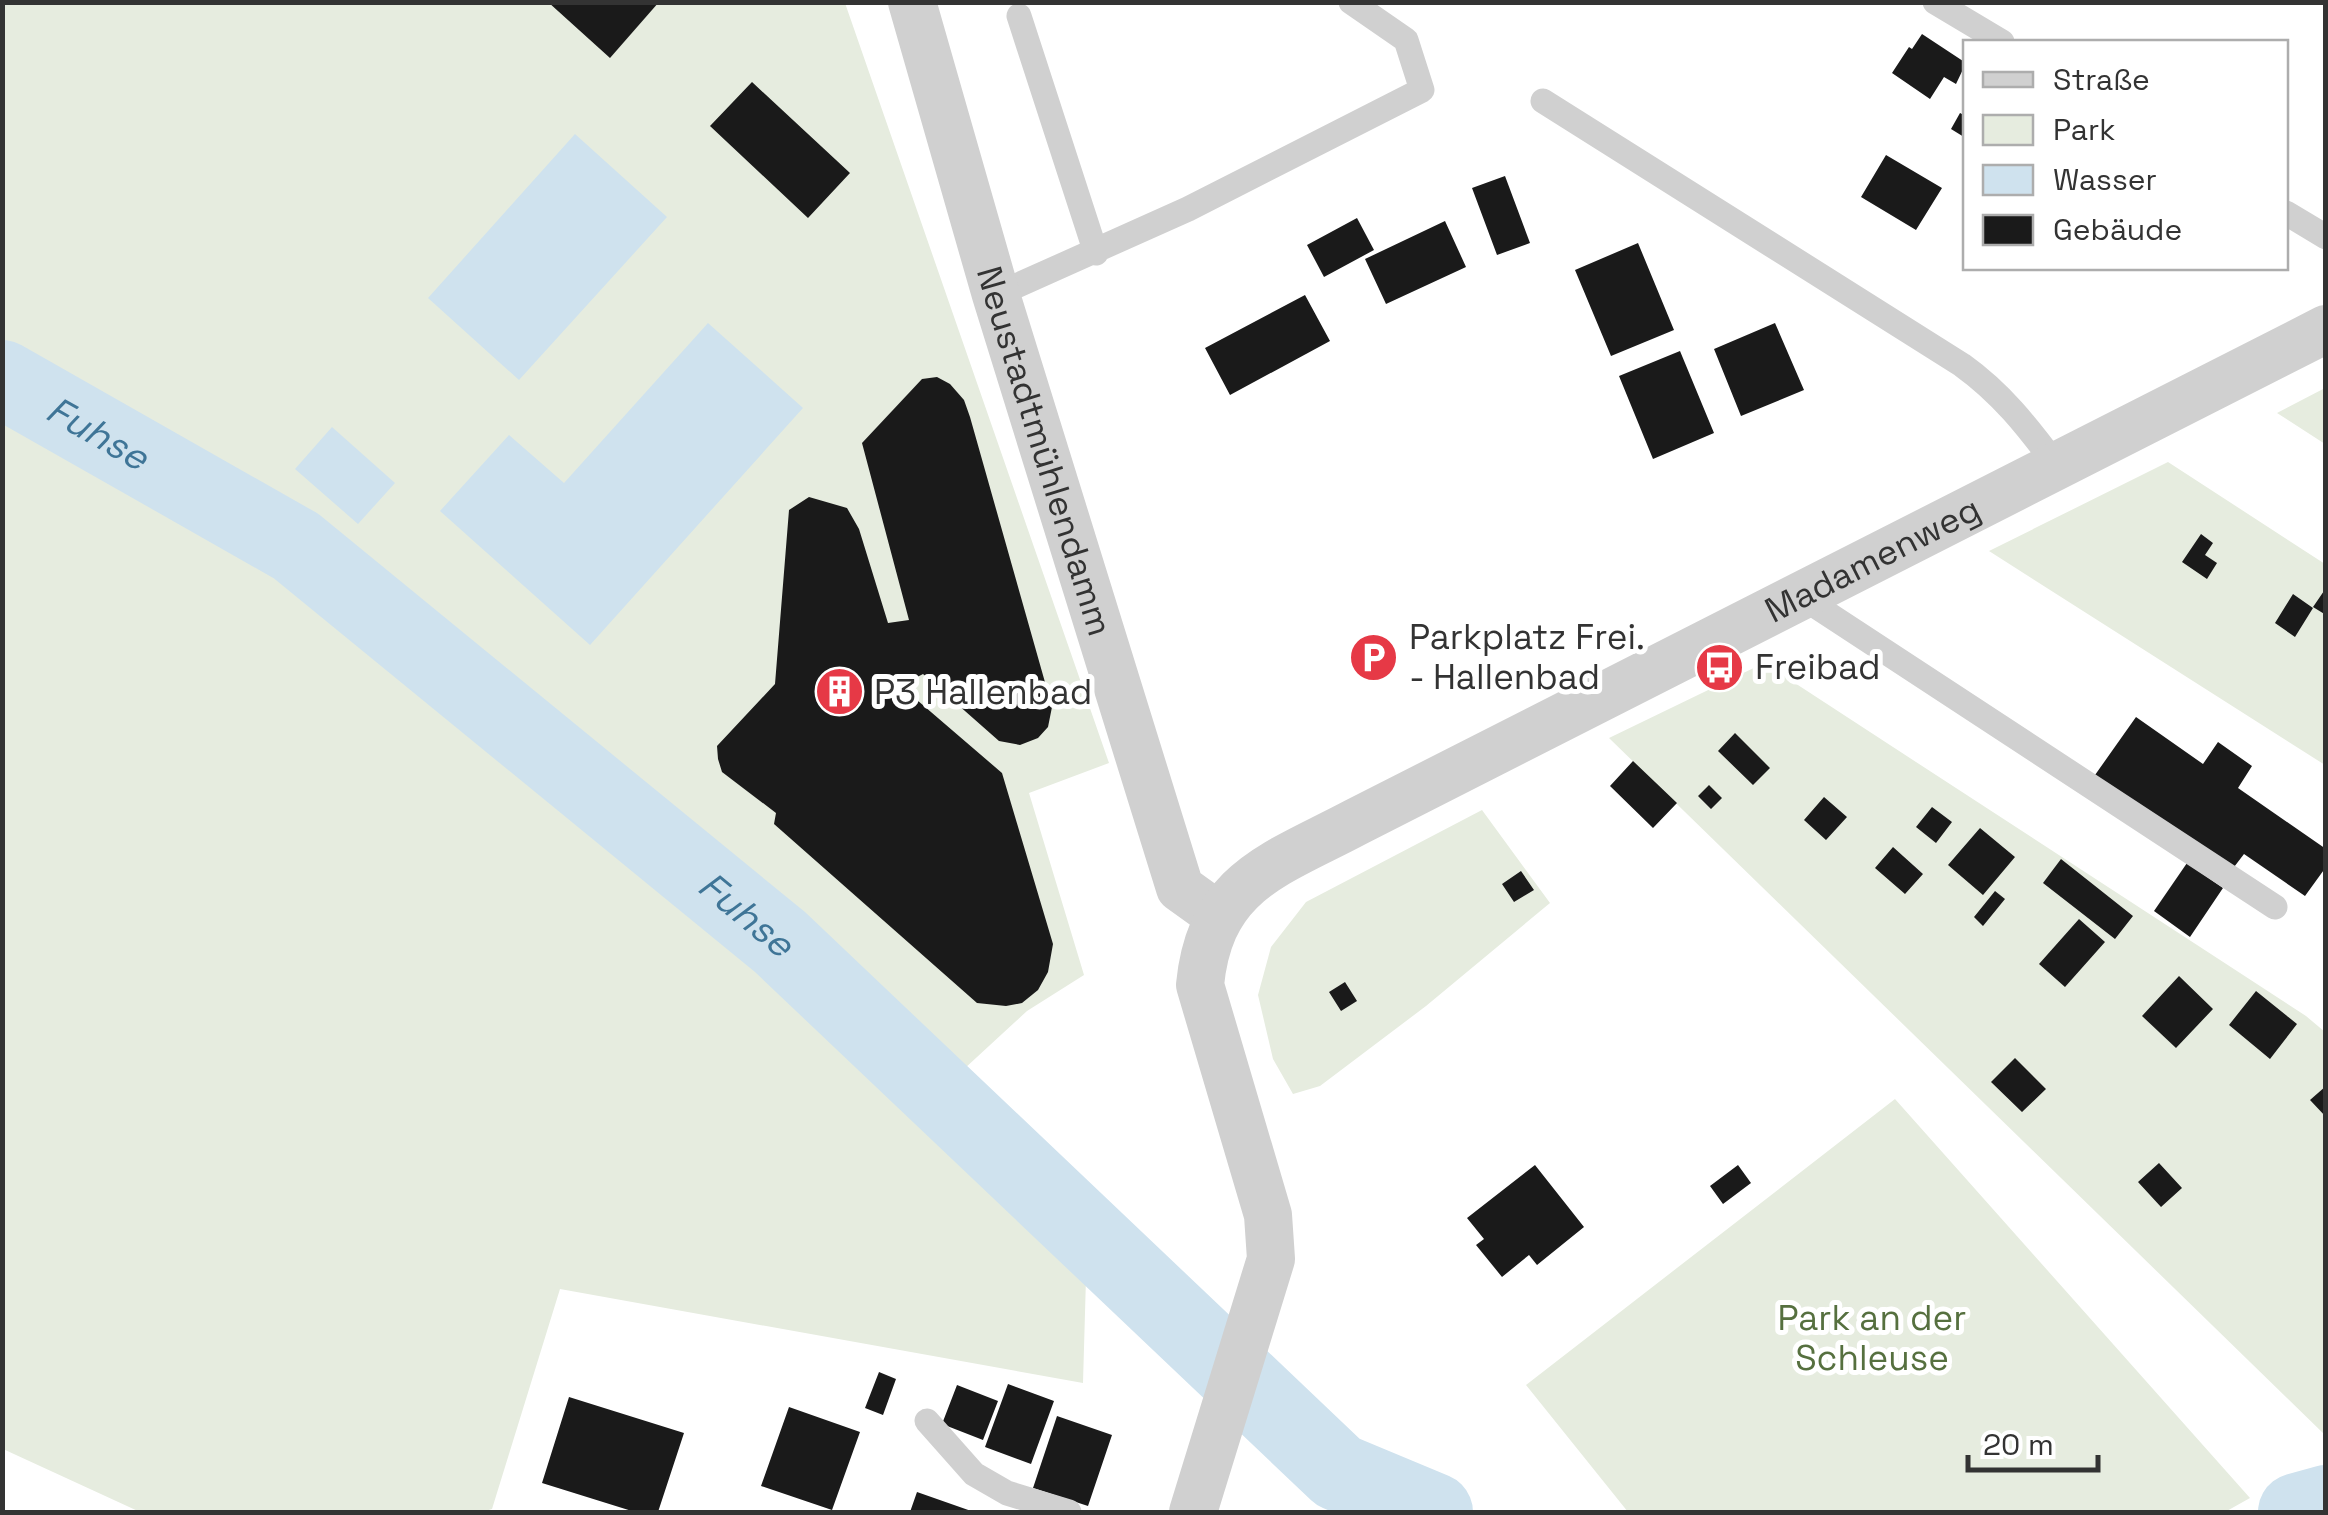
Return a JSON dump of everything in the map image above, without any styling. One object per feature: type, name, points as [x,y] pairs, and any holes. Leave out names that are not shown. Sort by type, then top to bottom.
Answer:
[{"type":"street","name":"Neustadtmühlendamm","points":[[912,2],[996,295],[1180,888],[1219,916]]},
{"type":"street","name":"Madamenweg","points":[[1219,916],[1249,880],[1373,813],[2326,329]]},
{"type":"street","points":[[1193,1512],[1271,1258],[1268,1215],[1200,985],[1203,951],[1219,916]]},
{"type":"lane","points":[[996,295],[1096,253],[1422,90],[1406,40],[1350,2]]},
{"type":"lane","points":[[1935,2],[1999,40]]},
{"type":"lane","points":[[1020,16],[1096,253]]},
{"type":"lane","points":[[1542,101],[1962,364],[1993,387],[2056,465]]},
{"type":"lane","points":[[2288,214],[2326,237]]},
{"type":"lane","points":[[1802,597],[2274,907]]},
{"type":"lane","points":[[927,1421],[974,1474],[1007,1493],[1070,1512]]},
{"type":"green space","points":[[3,3],[845,3],[1109,763],[1029,793],[1084,975],[1027,1011],[951,1081],[1088,1208],[1083,1383],[560,1289],[492,1509],[482,1512],[140,1512],[3,1449]]},
{"type":"green space","points":[[2325,388],[2325,444],[2277,413]]},
{"type":"green space","points":[[2168,462],[2325,564],[2325,765],[1989,551]]},
{"type":"green space","points":[[1764,663],[2325,1032],[2325,1435],[1609,738]]},
{"type":"green space","points":[[1482,810],[1550,903],[1426,1006],[1320,1086],[1293,1094],[1273,1059],[1258,995],[1271,947],[1306,902]]},
{"type":"green space","name":"Park an der Schleuse","points":[[1895,1099],[2250,1498],[2225,1512],[1628,1512],[1526,1385]]},
{"type":"water","points":[[575,134],[667,217],[519,380],[428,298]]},
{"type":"water","points":[[708,323],[803,408],[590,645],[440,511],[509,435],[564,483]]},
{"type":"water","points":[[332,427],[395,483],[358,524],[295,469]]},
{"type":"building","points":[[548,2],[659,2],[610,58]]},
{"type":"building","points":[[1922,34],[1963,61],[1956,84],[1944,77],[1930,99],[1892,73],[1909,47],[1912,49]]},
{"type":"building","points":[[752,82],[850,173],[808,218],[710,126]]},
{"type":"building","points":[[1960,113],[1963,114],[1963,136],[1951,129]]},
{"type":"building","points":[[1886,155],[1942,188],[1916,230],[1861,197]]},
{"type":"building","points":[[1505,176],[1530,243],[1497,255],[1472,188]]},
{"type":"building","points":[[1357,218],[1374,250],[1324,277],[1307,245]]},
{"type":"building","points":[[1445,221],[1466,267],[1386,304],[1365,259]]},
{"type":"building","points":[[1638,243],[1674,330],[1611,356],[1575,270]]},
{"type":"building","points":[[1305,295],[1330,341],[1230,395],[1205,348]]},
{"type":"building","points":[[1775,323],[1804,390],[1741,416],[1714,349]]},
{"type":"building","points":[[1680,351],[1714,433],[1653,459],[1619,376]]},
{"type":"building","name":"P3 Hallenbad","points":[[937,377],[950,384],[964,400],[970,417],[1052,707],[1048,727],[1038,738],[1020,745],[999,741],[923,674],[904,684],[917,700],[1002,773],[1053,944],[1048,972],[1038,990],[1022,1003],[1006,1006],[977,1003],[774,824],[776,813],[722,772],[718,759],[717,746],[775,684],[789,510],[809,497],[847,508],[859,529],[888,623],[909,620],[862,443],[922,379]]},
{"type":"building","points":[[2201,534],[2213,543],[2205,555],[2217,563],[2207,579],[2182,562]]},
{"type":"building","points":[[2326,588],[2326,615],[2313,607]]},
{"type":"building","points":[[2293,594],[2313,608],[2295,637],[2275,623]]},
{"type":"building","points":[[2136,717],[2203,764],[2218,742],[2252,766],[2238,788],[2326,849],[2326,867],[2305,896],[2244,854],[2231,871],[2095,775]]},
{"type":"building","points":[[1735,733],[1770,768],[1753,785],[1718,751]]},
{"type":"building","points":[[1633,761],[1677,803],[1653,828],[1610,786]]},
{"type":"building","points":[[1709,785],[1722,798],[1711,809],[1698,796]]},
{"type":"building","points":[[1824,797],[1847,817],[1826,840],[1804,820]]},
{"type":"building","points":[[1932,807],[1952,822],[1936,843],[1916,827]]},
{"type":"building","points":[[1980,828],[2015,857],[1983,895],[1948,865]]},
{"type":"building","points":[[1893,847],[1923,874],[1905,894],[1875,868]]},
{"type":"building","points":[[2061,859],[2133,916],[2115,939],[2043,883]]},
{"type":"building","points":[[2187,863],[2223,888],[2190,937],[2154,911]]},
{"type":"building","points":[[1521,871],[1534,890],[1514,902],[1502,884]]},
{"type":"building","points":[[1995,891],[2005,899],[1983,926],[1974,917]]},
{"type":"building","points":[[2079,919],[2105,942],[2065,987],[2039,964]]},
{"type":"building","points":[[2179,976],[2213,1009],[2176,1048],[2142,1016]]},
{"type":"building","points":[[1345,982],[1357,1001],[1341,1011],[1329,992]]},
{"type":"building","points":[[2256,991],[2297,1024],[2270,1059],[2229,1025]]},
{"type":"building","points":[[2015,1058],[2046,1089],[2022,1112],[1991,1082]]},
{"type":"building","points":[[2326,1086],[2326,1117],[2310,1100]]},
{"type":"building","points":[[2159,1163],[2182,1188],[2161,1207],[2138,1182]]},
{"type":"building","points":[[1535,1165],[1584,1227],[1537,1265],[1529,1255],[1502,1277],[1476,1245],[1484,1239],[1467,1218]]},
{"type":"building","points":[[1738,1165],[1751,1183],[1723,1204],[1710,1186]]},
{"type":"building","points":[[879,1372],[896,1379],[883,1415],[865,1408]]},
{"type":"building","points":[[1008,1384],[1054,1401],[1031,1464],[985,1447]]},
{"type":"building","points":[[957,1385],[998,1401],[983,1440],[942,1424]]},
{"type":"building","points":[[569,1397],[684,1433],[658,1512],[635,1512],[542,1483]]},
{"type":"building","points":[[789,1407],[860,1432],[832,1510],[761,1486]]},
{"type":"building","points":[[1057,1416],[1112,1435],[1088,1506],[1033,1488]]},
{"type":"building","points":[[917,1492],[974,1512],[910,1512]]},
{"type":"waterway","name":"Fuhse","points":[[2,379],[296,546],[780,942],[1338,1472],[1434,1512]]},
{"type":"waterway","name":"Fuhse","points":[[2297,1512],[2326,1504]]},
{"type":"place","name":"Parkplatz Frei. - Hallenbad","points":[[1374,657]]},
{"type":"place","name":"Freibad","points":[[1720,667]]},
{"type":"place","name":"P3 Hallenbad","points":[[839,692]]}]
